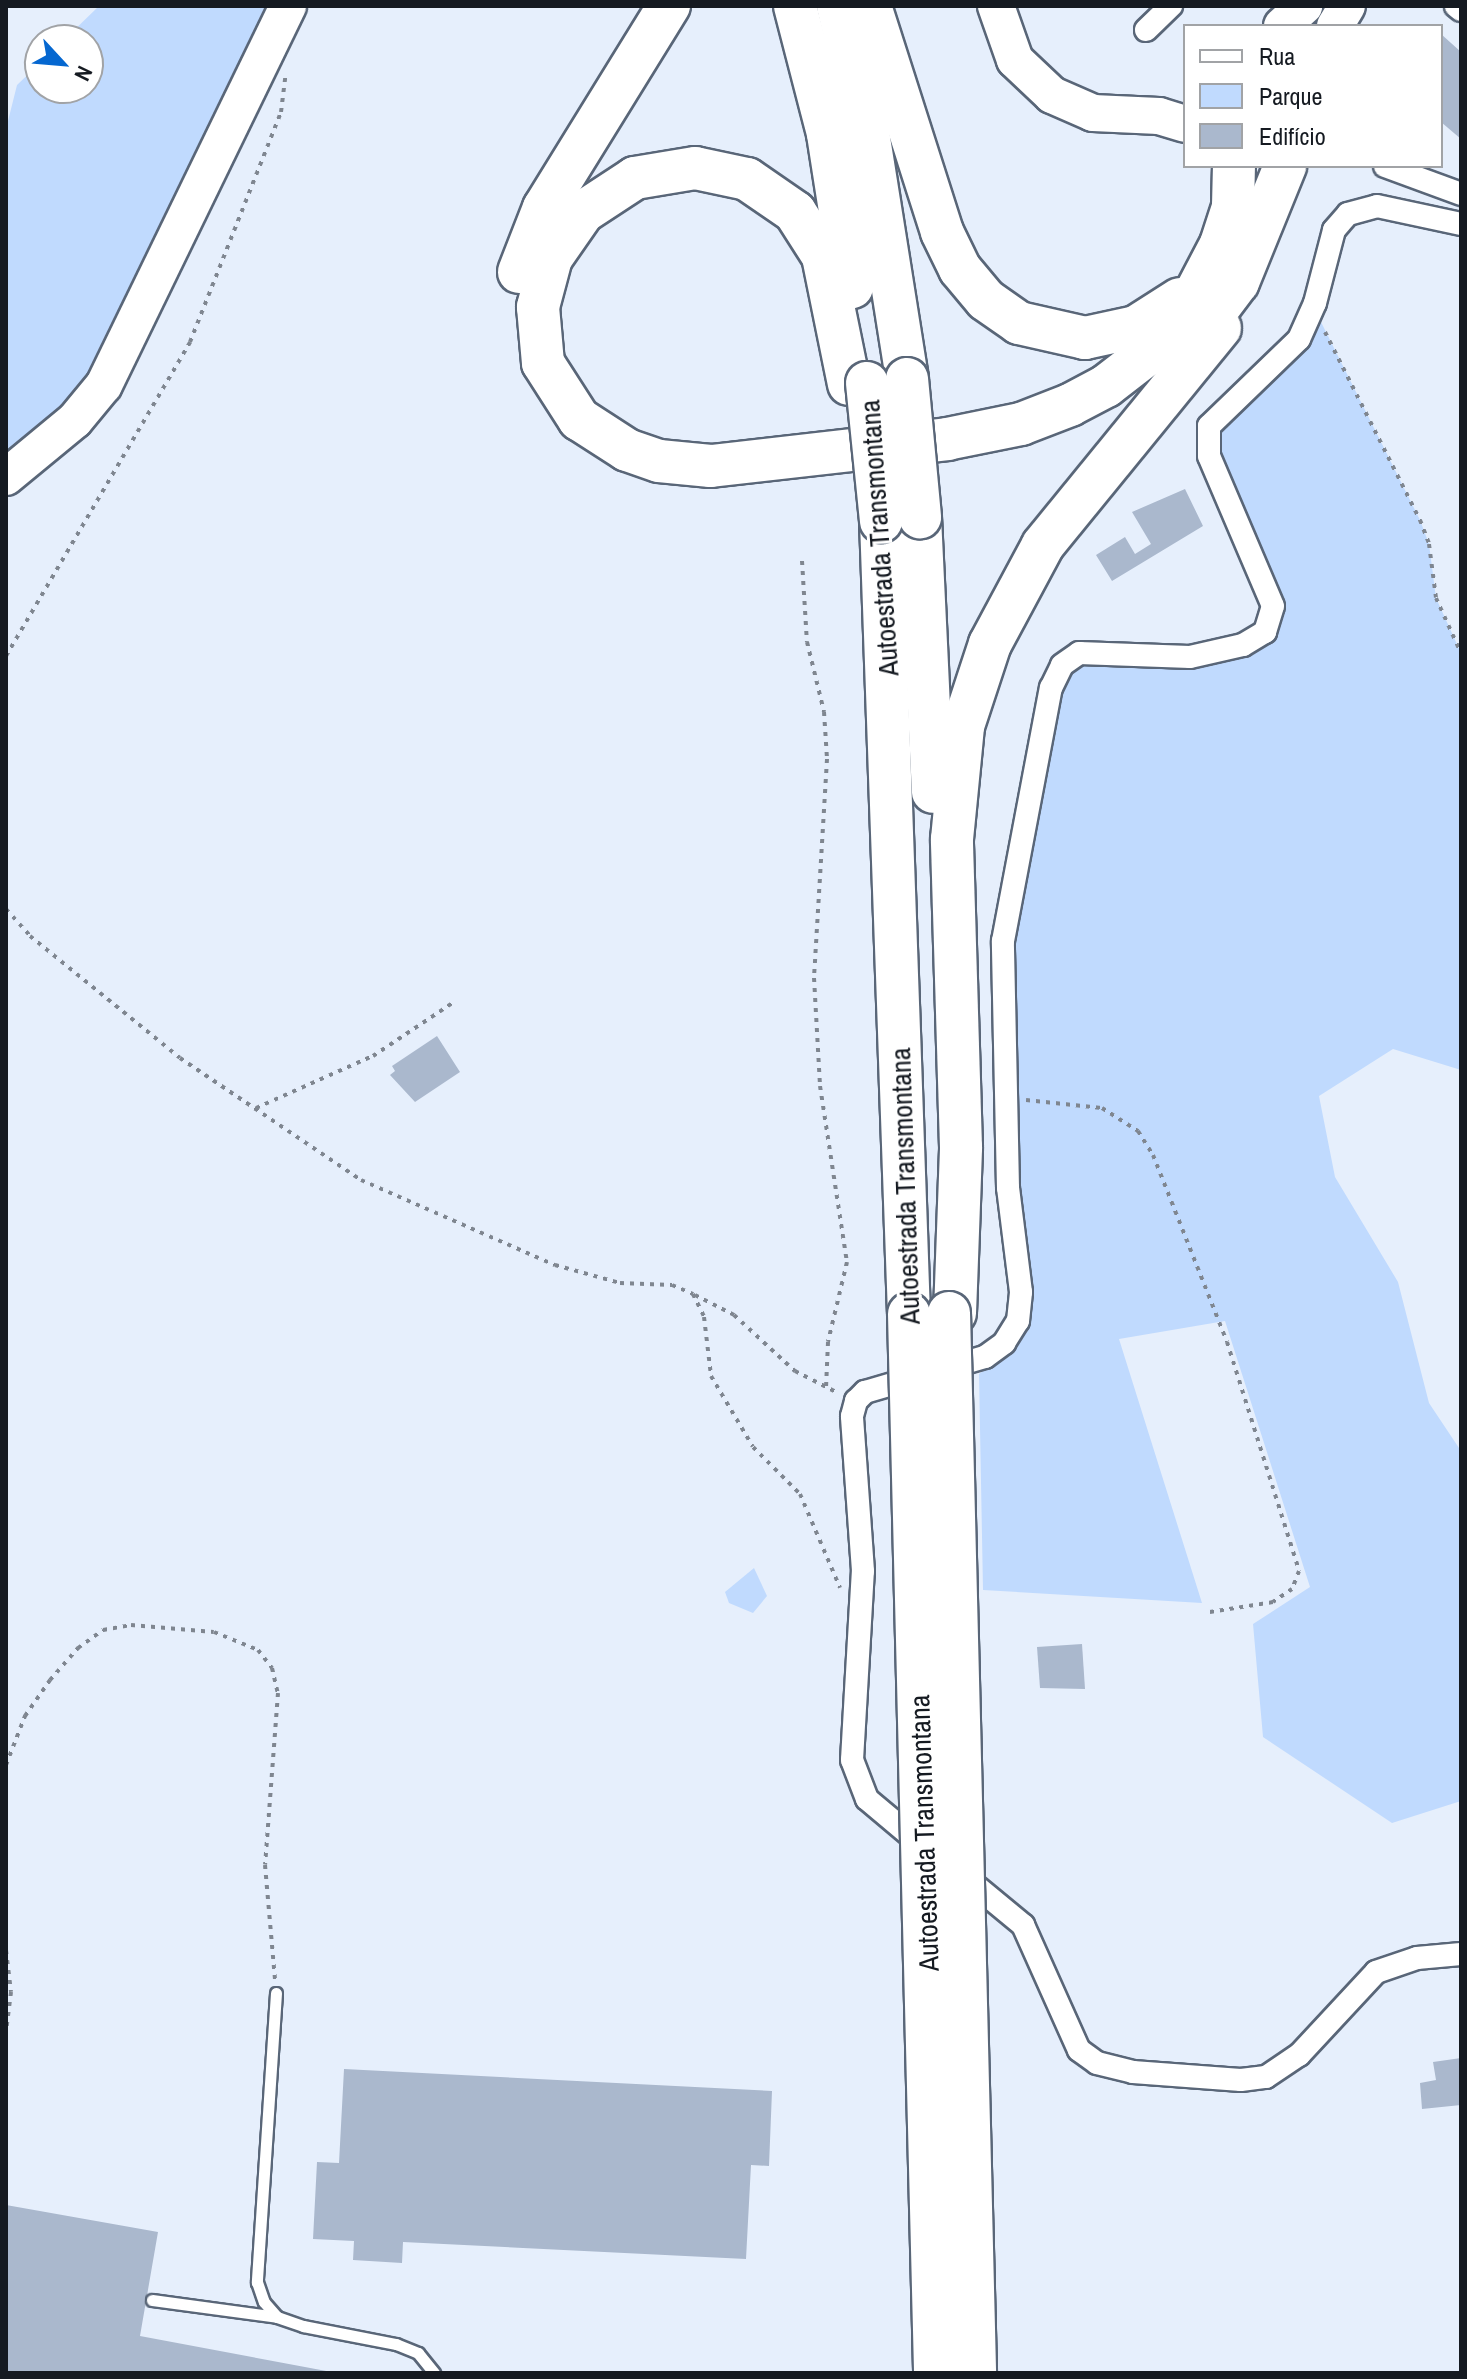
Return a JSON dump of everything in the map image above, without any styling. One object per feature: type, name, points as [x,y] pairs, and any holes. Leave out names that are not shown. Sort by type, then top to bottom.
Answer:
[{"type":"highway","points":[[669,6],[544,208],[522,261],[512,304],[516,365],[532,402],[556,434],[605,468],[661,486],[721,488],[981,454],[1054,435],[1099,415],[1154,380],[1197,337],[1225,272],[1284,168]]},
{"type":"highway","name":"Autoestrada Transmontana","points":[[795,6],[828,134],[874,382]]},
{"type":"highway","name":"Autoestrada Transmontana","points":[[838,6],[868,132],[874,382],[888,520],[902,1096],[951,1400],[975,2373]]},
{"type":"highway","points":[[870,6],[942,232],[968,280],[996,309],[1060,336],[1113,335],[1171,307],[1225,272]]},
{"type":"highway","points":[[888,520],[874,382],[823,256],[795,212],[747,179],[695,168],[635,178],[583,212],[551,258],[540,291],[538,328],[543,363],[566,405],[595,432],[641,457],[711,466],[947,439],[1053,412],[1106,386],[1158,346],[1225,272]]},
{"type":"highway","points":[[938,1314],[961,1147],[952,839],[955,773],[965,717],[990,644],[1032,561],[1215,335],[1233,206],[1234,168]]},
{"type":"highway","name":"Autoestrada Transmontana","points":[[888,520],[930,678],[938,1314],[935,2373]]},
{"type":"main road","points":[[6,477],[75,420],[104,385],[288,6]]},
{"type":"main road","points":[[996,6],[1015,60],[1052,95],[1093,113],[1176,114]]},
{"type":"main road","points":[[1284,24],[1304,6]]},
{"type":"main road","points":[[1336,24],[1347,6]]},
{"type":"street","points":[[1146,30],[1171,6]]},
{"type":"street","points":[[1456,6],[1461,10]]},
{"type":"street","points":[[1390,168],[1461,194]]},
{"type":"street","points":[[1403,168],[1419,179]]},
{"type":"street","points":[[1461,224],[1388,207],[1358,208],[1334,230],[1315,303],[1291,349],[1218,414],[1207,433],[1212,464],[1273,606],[1268,627],[1249,643],[1190,657],[1079,653],[1054,680],[1005,916],[1009,1208],[1021,1299],[1014,1329],[977,1362],[869,1391],[856,1401],[852,1416],[861,1511],[862,1613],[852,1760],[860,1788],[884,1817],[1015,1915],[1037,1950],[1073,2041],[1097,2063],[1133,2072],[1241,2080],[1266,2077],[1299,2055],[1355,1989],[1376,1972],[1417,1958],[1461,1954]]},
{"type":"lane","points":[[276,1993],[257,2282],[264,2302],[277,2317]]},
{"type":"lane","points":[[152,2300],[277,2317],[396,2344],[418,2353],[434,2373]]},
{"type":"path","points":[[6,656],[194,332],[285,99],[283,69],[271,41]]},
{"type":"path","points":[[1315,303],[1328,339],[1420,520],[1429,544],[1436,598],[1461,653]]},
{"type":"path","points":[[802,561],[807,642],[824,712],[827,759],[814,978],[820,1086],[847,1262],[828,1342],[826,1387]]},
{"type":"path","points":[[6,909],[30,936],[180,1058],[361,1180],[438,1218],[598,1279],[672,1285],[693,1294],[729,1311],[788,1365],[856,1401]]},
{"type":"path","points":[[255,1109],[373,1056],[454,1002]]},
{"type":"path","points":[[1008,1099],[1102,1108],[1131,1123],[1153,1155],[1200,1271],[1232,1355],[1299,1571],[1292,1589],[1273,1602],[1210,1612]]},
{"type":"path","points":[[693,1294],[704,1317],[707,1361],[721,1396],[753,1447],[800,1494],[832,1574],[850,1606],[862,1613]]},
{"type":"path","points":[[6,1765],[25,1716],[50,1680],[78,1648],[103,1630],[131,1625],[214,1632],[258,1650],[272,1668],[278,1693],[265,1865],[276,1993]]},
{"type":"path","points":[[6,1950],[11,1992],[6,2032]]},
{"type":"green space","points":[[99,6],[276,6],[84,390],[6,460],[6,129],[17,85],[24,78],[24,104],[104,104],[104,24],[80,24]]},
{"type":"green space","points":[[1318,316],[1420,520],[1429,544],[1436,598],[1461,653],[1461,1070],[1393,1049],[1319,1096],[1335,1177],[1398,1282],[1429,1403],[1461,1451],[1461,1801],[1392,1823],[1263,1737],[1253,1624],[1310,1587],[1225,1321],[1119,1339],[1202,1603],[983,1590],[979,1374],[1016,1347],[1031,1318],[1030,1276],[1018,1218],[1010,960],[1063,678],[1074,664],[1170,668],[1226,660],[1273,639],[1281,622],[1282,607],[1216,458],[1216,432],[1281,372]]},
{"type":"green space","points":[[754,1568],[767,1596],[753,1613],[729,1603],[725,1592]]},
{"type":"building","points":[[1443,36],[1461,52],[1461,139],[1443,124]]},
{"type":"building","points":[[1185,489],[1203,526],[1112,581],[1096,555],[1125,537],[1135,554],[1151,544],[1132,512]]},
{"type":"building","points":[[437,1036],[460,1072],[415,1102],[390,1075],[395,1071],[392,1066]]},
{"type":"building","points":[[1082,1644],[1085,1689],[1040,1688],[1037,1647]]},
{"type":"building","points":[[1461,2058],[1461,2105],[1422,2109],[1420,2083],[1436,2080],[1433,2062]]},
{"type":"building","points":[[344,2069],[772,2091],[769,2166],[751,2165],[746,2259],[403,2242],[402,2263],[353,2260],[354,2241],[313,2239],[317,2162],[339,2163]]},
{"type":"building","points":[[6,2205],[158,2232],[140,2336],[337,2373],[6,2373]]}]
